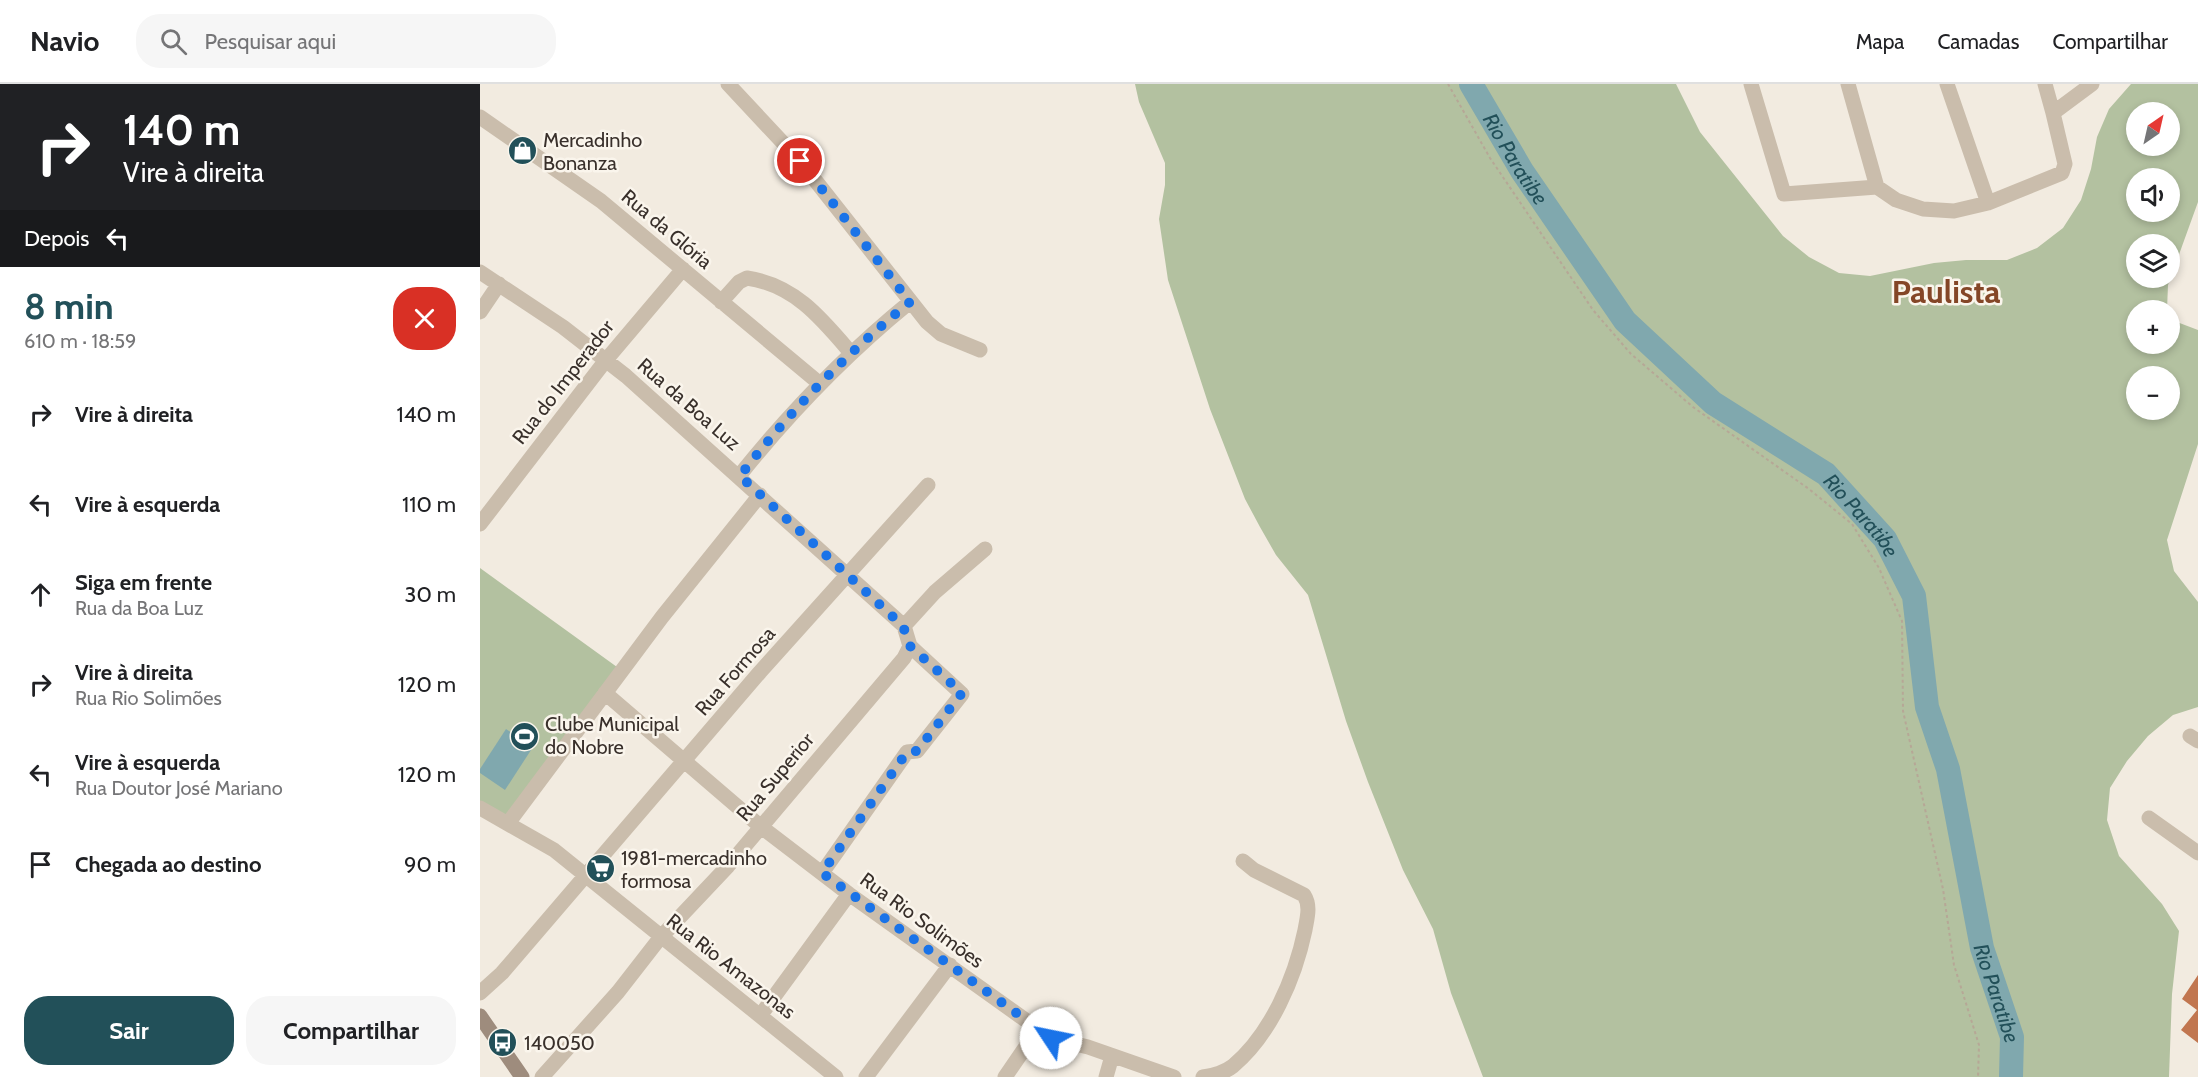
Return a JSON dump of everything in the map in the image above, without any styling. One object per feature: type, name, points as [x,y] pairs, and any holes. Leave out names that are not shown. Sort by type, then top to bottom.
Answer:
[{"type":"main road","points":[[480,1016],[522,1077]]},
{"type":"street","points":[[728,84],[800,161],[910,302],[934,329],[980,350]]},
{"type":"street","points":[[1751,84],[1784,194],[1877,187],[1896,200],[1923,209],[1954,211],[1988,203],[2062,173],[2065,164],[2045,84]]},
{"type":"street","points":[[1848,84],[1877,187]]},
{"type":"street","points":[[1947,84],[1988,203]]},
{"type":"street","points":[[2053,113],[2092,84]]},
{"type":"street","name":"Rua da Glória","points":[[480,117],[601,201],[819,383]]},
{"type":"street","name":"Rua do Imperador","points":[[480,524],[606,360],[683,269]]},
{"type":"street","name":"Rua da Boa Luz","points":[[480,272],[563,327],[606,360],[740,476],[848,576],[962,693],[917,751],[907,752],[822,873]]},
{"type":"street","points":[[722,302],[739,282],[747,278],[789,292],[814,310],[851,353]]},
{"type":"street","points":[[480,312],[500,284]]},
{"type":"street","points":[[740,476],[785,418],[819,383],[910,302]]},
{"type":"street","name":"Rua Formosa","points":[[480,993],[502,973],[760,672],[928,485]]},
{"type":"street","points":[[509,822],[662,617],[760,495]]},
{"type":"street","name":"Rua Superior","points":[[542,1077],[618,992],[660,938],[760,826],[904,658],[907,635],[935,592],[985,549]]},
{"type":"street","name":"Rua Rio Solimões","points":[[605,693],[686,760],[760,826],[849,894],[1051,1038],[1117,1057],[1174,1077]]},
{"type":"street","name":"Rua Rio Amazonas","points":[[480,808],[509,822],[554,850],[660,938],[836,1077]]},
{"type":"street","points":[[2149,818],[2198,853]]},
{"type":"street","points":[[1203,1077],[1231,1068],[1279,1006],[1301,949],[1308,916],[1304,895],[1254,870],[1243,861]]},
{"type":"street","points":[[760,1016],[849,894]]},
{"type":"street","points":[[866,1077],[950,965]]},
{"type":"street","points":[[1005,1077],[1038,1029]]},
{"type":"street","points":[[1106,1077],[1117,1057]]},
{"type":"path","points":[[1448,84],[1490,158],[1593,310],[1630,354],[1693,407],[1809,489],[1852,524],[1879,568],[1902,621],[1903,711],[1943,889],[1954,965],[1979,1045],[1978,1077]]},
{"type":"green space","points":[[1135,84],[1676,84],[1700,132],[1783,236],[1809,257],[1839,273],[1870,276],[1934,263],[2007,260],[2037,248],[2063,228],[2081,200],[2091,169],[2097,137],[2109,109],[2131,84],[2198,84],[2198,202],[2180,252],[2180,234],[2126,234],[2126,288],[2168,288],[2167,300],[2126,300],[2126,354],[2180,354],[2180,323],[2198,330],[2198,444],[2167,540],[2174,571],[2198,602],[2198,707],[2173,715],[2148,736],[2127,761],[2110,788],[2107,820],[2119,856],[2162,904],[2179,931],[2172,994],[2169,1077],[1483,1077],[1451,993],[1433,929],[1403,870],[1368,782],[1346,721],[1308,595],[1276,555],[1245,499],[1210,409],[1168,280],[1159,219],[1165,185],[1165,163],[1139,102]]},
{"type":"green space","name":"Clube Municipal do Nobre","points":[[480,568],[617,667],[508,817],[480,804]]},
{"type":"water","points":[[506,729],[533,747],[505,790],[480,773],[480,769]]},
{"type":"building","points":[[2198,975],[2198,1043],[2181,1030],[2197,1010],[2182,999]]},
{"type":"waterway","name":"Rio Paratibe","points":[[1471,84],[1522,171],[1625,321],[1713,403],[1826,474],[1885,539],[1914,596],[1927,707],[1948,769],[1982,948],[2012,1037],[2011,1077]]},
{"type":"place","name":"Mercadinho Bonanza","points":[[522,151]]},
{"type":"place","name":"Clube Municipal do Nobre","points":[[524,736]]},
{"type":"place","name":"1981-mercadinho formosa","points":[[600,869]]},
{"type":"place","name":"140050","points":[[503,1043]]},
{"type":"district","name":"Paulista","points":[[1946,291]]},
{"type":"route","points":[[800,161],[910,302],[879,327],[819,383],[785,418],[740,476],[903,626],[908,634],[910,646],[962,693],[917,751],[907,752],[822,873],[1051,1038]]}]
